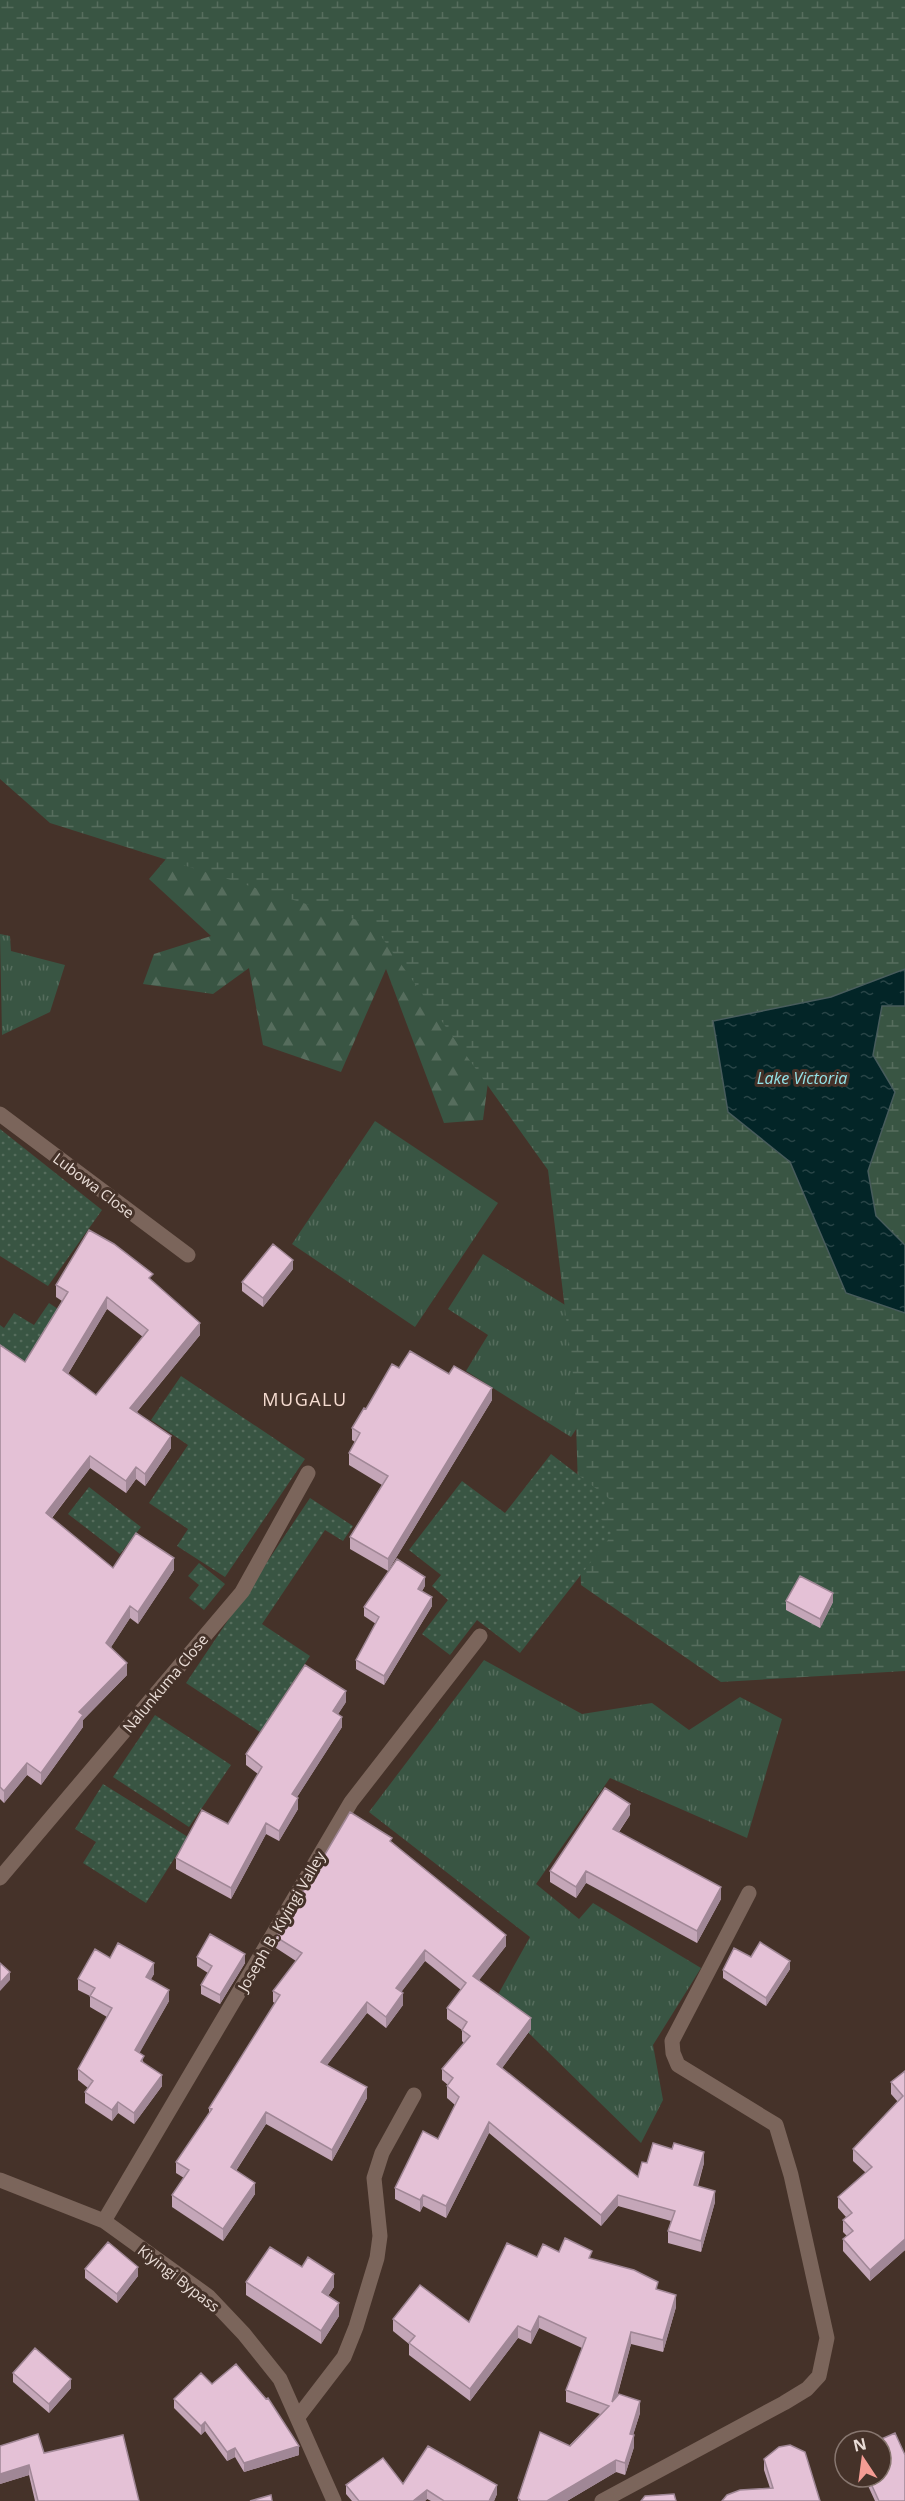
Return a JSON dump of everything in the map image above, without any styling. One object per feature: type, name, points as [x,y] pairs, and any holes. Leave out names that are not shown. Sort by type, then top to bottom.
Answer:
[{"type":"street","name":"Lubowa Close","points":[[0,1114],[188,1256]]},
{"type":"street","name":"Nalunkuma Close","points":[[0,1878],[242,1592],[308,1473]]},
{"type":"street","name":"Joseph B. Kiyingi Valley","points":[[104,2221],[351,1802],[480,1636]]},
{"type":"street","points":[[602,2501],[784,2403],[807,2389],[819,2376],[827,2338],[791,2175],[776,2125],[678,2065],[673,2053],[672,2041],[748,1893]]},
{"type":"street","points":[[298,2417],[344,2357],[356,2327],[377,2258],[380,2236],[374,2178],[382,2153],[414,2094]]},
{"type":"street","name":"Kiyingi Bypass","points":[[0,2180],[104,2221],[208,2296],[244,2334],[280,2379],[334,2501]]},
{"type":"green space","points":[[0,0],[905,0],[905,969],[831,997],[713,1021],[728,1112],[790,1162],[846,1293],[905,1313],[905,1671],[721,1682],[581,1585],[575,1391],[548,1170],[373,925],[50,823],[0,779]]},
{"type":"green space","points":[[245,766],[510,916],[483,1120],[444,1123],[386,969],[341,1072],[263,1045],[249,968],[213,994],[143,984],[154,954],[211,936],[149,879]]},
{"type":"green space","points":[[0,934],[10,936],[11,951],[65,965],[50,1012],[2,1035]]},
{"type":"green space","points":[[882,1005],[905,1006],[905,1245],[876,1216],[868,1171],[895,1092],[873,1055]]},
{"type":"green space","points":[[375,1121],[498,1203],[415,1327],[292,1244]]},
{"type":"green space","points":[[0,1129],[102,1210],[48,1286],[0,1256]]},
{"type":"green space","points":[[483,1254],[657,1362],[586,1414],[571,1437],[466,1371],[488,1335],[448,1309]]},
{"type":"green space","points":[[49,1303],[61,1311],[26,1364],[0,1347],[0,1325],[4,1328],[14,1313],[34,1325]]},
{"type":"green space","points":[[181,1376],[305,1459],[225,1577],[177,1546],[188,1529],[149,1503],[188,1445],[151,1420]]},
{"type":"green space","points":[[551,1454],[611,1500],[598,1517],[615,1531],[520,1653],[477,1620],[450,1655],[422,1634],[448,1600],[432,1586],[441,1575],[409,1550],[462,1481],[505,1513]]},
{"type":"green space","points":[[89,1487],[141,1527],[120,1554],[68,1514]]},
{"type":"green space","points":[[310,1498],[353,1526],[343,1541],[325,1530],[262,1624],[310,1656],[260,1732],[186,1683]]},
{"type":"green space","points":[[199,1563],[225,1584],[204,1610],[189,1598],[199,1585],[188,1576]]},
{"type":"green space","points":[[484,1660],[582,1714],[652,1703],[689,1730],[740,1697],[782,1719],[747,1838],[610,1778],[536,1884],[579,1919],[593,1903],[701,1968],[653,2045],[663,2100],[641,2143],[495,2000],[530,1937],[369,1812]]},
{"type":"green space","points":[[155,1715],[231,1765],[189,1827],[113,1777]]},
{"type":"green space","points":[[103,1784],[188,1837],[146,1903],[83,1863],[96,1842],[75,1829]]},
{"type":"water","name":"Lake Victoria","points":[[905,969],[905,1006],[882,1006],[873,1055],[895,1092],[868,1171],[876,1216],[905,1245],[905,1313],[846,1293],[790,1162],[728,1112],[713,1021],[831,997]]},
{"type":"building","points":[[89,1230],[114,1244],[153,1274],[149,1278],[200,1323],[130,1408],[171,1436],[145,1474],[136,1467],[126,1481],[90,1456],[46,1513],[113,1568],[136,1533],[174,1558],[138,1612],[130,1606],[106,1643],[127,1663],[79,1712],[83,1715],[41,1773],[27,1763],[4,1791],[0,1787],[0,1345],[25,1362],[68,1292],[56,1285]],"holes":[[[107,1297],[148,1330],[96,1395],[63,1370]]]},
{"type":"building","points":[[273,1244],[293,1260],[263,1298],[242,1282]]},
{"type":"building","points":[[410,1351],[449,1374],[454,1366],[492,1388],[388,1559],[350,1537],[388,1476],[349,1453],[360,1433],[352,1428],[364,1408],[366,1409],[392,1364],[399,1368]]},
{"type":"building","points":[[397,1559],[425,1577],[418,1589],[432,1597],[384,1676],[356,1660],[379,1617],[364,1607]]},
{"type":"building","points":[[800,1576],[833,1593],[820,1619],[786,1601]]},
{"type":"building","points":[[305,1665],[346,1691],[333,1711],[342,1717],[292,1794],[298,1798],[279,1831],[266,1823],[231,1888],[176,1858],[202,1810],[228,1824],[262,1767],[246,1754]]},
{"type":"building","points":[[605,1788],[630,1804],[613,1829],[721,1887],[697,1931],[586,1871],[576,1887],[550,1871]]},
{"type":"building","points":[[350,1812],[392,1838],[390,1841],[506,1935],[473,1976],[531,2018],[497,2064],[638,2177],[642,2162],[647,2163],[653,2143],[672,2149],[674,2143],[704,2152],[694,2185],[715,2191],[701,2241],[668,2231],[675,2211],[618,2195],[601,2215],[489,2122],[446,2206],[423,2195],[420,2200],[395,2188],[423,2131],[438,2139],[459,2097],[447,2086],[453,2078],[442,2069],[470,2036],[462,2030],[467,2022],[447,2008],[466,1983],[425,1950],[396,1988],[403,1993],[386,2017],[367,2002],[321,2062],[367,2087],[332,2150],[266,2112],[231,2167],[255,2183],[223,2229],[172,2195],[189,2170],[176,2162],[212,2109],[209,2108],[280,1995],[273,1991],[302,1953],[276,1937]]},
{"type":"building","points":[[210,1934],[245,1954],[220,1995],[201,1985],[212,1966],[197,1957]]},
{"type":"building","points":[[760,1942],[790,1961],[766,1998],[723,1970],[734,1948],[751,1957]]},
{"type":"building","points":[[118,1943],[154,1963],[146,1977],[169,1990],[135,2050],[144,2056],[141,2061],[162,2075],[134,2113],[118,2102],[112,2110],[85,2092],[93,2081],[78,2069],[112,2008],[90,1996],[95,1988],[78,1979],[95,1949],[110,1958]]},
{"type":"building","points":[[0,1963],[10,1972],[0,1983]]},
{"type":"building","points":[[905,2071],[905,2239],[870,2270],[843,2239],[853,2231],[843,2220],[852,2213],[838,2197],[872,2167],[853,2149],[903,2096],[891,2082]]},
{"type":"building","points":[[565,2238],[592,2251],[589,2258],[634,2270],[658,2282],[656,2289],[676,2295],[663,2340],[631,2332],[612,2402],[619,2394],[640,2401],[630,2434],[634,2435],[625,2463],[616,2460],[547,2501],[521,2501],[518,2498],[540,2432],[570,2446],[609,2406],[566,2390],[586,2338],[539,2316],[531,2332],[518,2326],[470,2389],[409,2343],[415,2336],[393,2319],[420,2285],[469,2322],[507,2243],[537,2257],[543,2244],[559,2252]]},
{"type":"building","points":[[108,2242],[138,2267],[117,2294],[85,2269]]},
{"type":"building","points":[[270,2247],[302,2267],[308,2257],[334,2274],[322,2292],[339,2303],[321,2331],[246,2282]]},
{"type":"building","points":[[35,2348],[71,2379],[49,2404],[13,2373]]},
{"type":"building","points":[[236,2364],[266,2399],[268,2398],[299,2446],[244,2463],[235,2448],[227,2452],[205,2422],[201,2426],[174,2399],[201,2373],[212,2384]]},
{"type":"building","points":[[895,2433],[905,2455],[905,2501],[879,2501],[874,2489],[893,2489],[893,2434]]},
{"type":"building","points":[[38,2434],[44,2453],[123,2435],[139,2501],[38,2501],[29,2465],[0,2474],[0,2446]]},
{"type":"building","points":[[790,2445],[805,2452],[820,2501],[722,2501],[727,2495],[740,2490],[773,2488],[764,2459],[779,2447]]},
{"type":"building","points":[[428,2446],[497,2485],[489,2501],[444,2501],[427,2490],[413,2501],[359,2501],[346,2485],[383,2458],[403,2484]]},
{"type":"building","points":[[674,2494],[676,2501],[641,2501],[645,2496]]},
{"type":"building","points":[[271,2495],[272,2501],[250,2501]]},
{"type":"district","name":"MUGALU","points":[[305,1399]]}]
